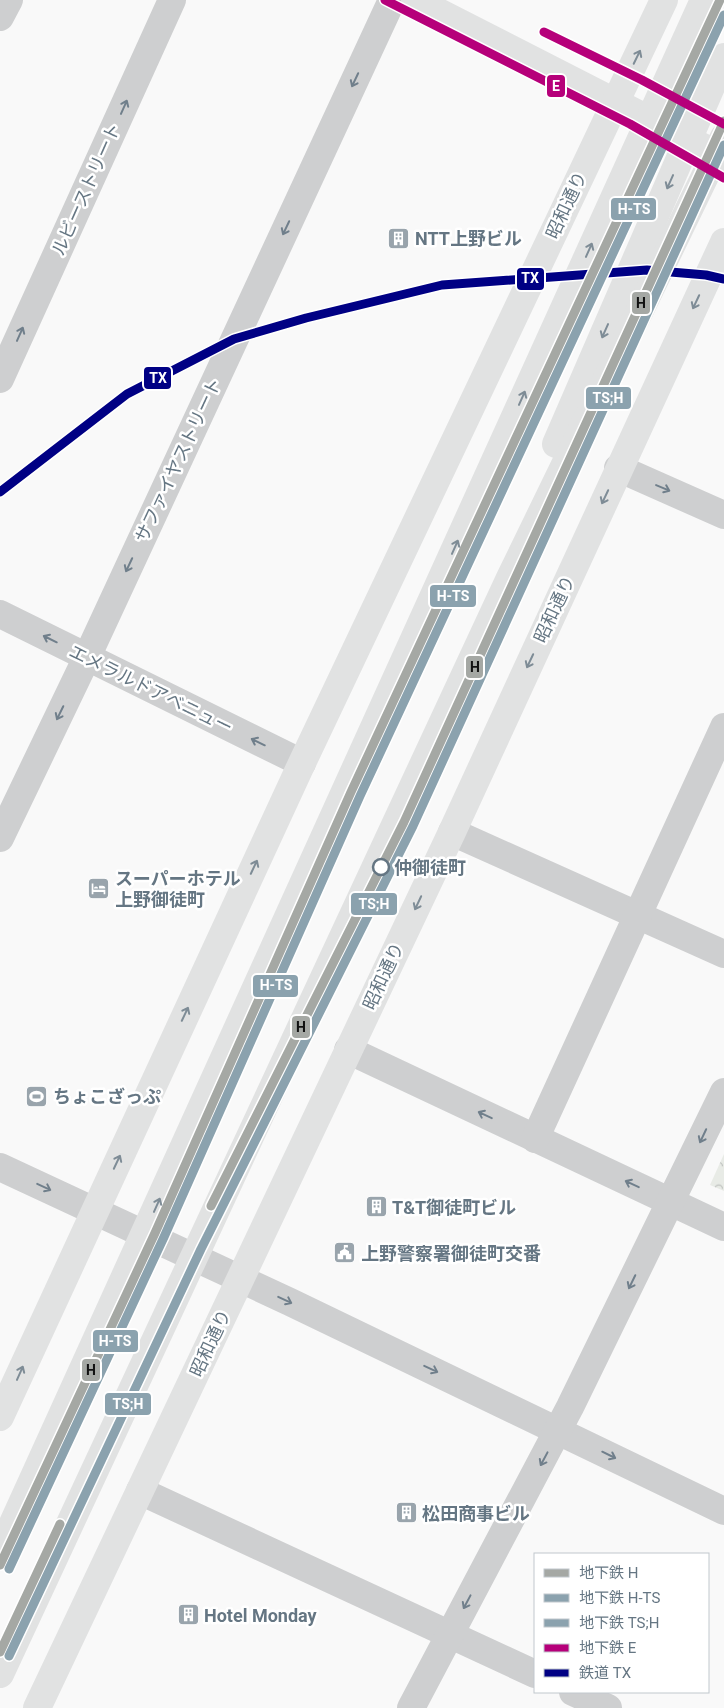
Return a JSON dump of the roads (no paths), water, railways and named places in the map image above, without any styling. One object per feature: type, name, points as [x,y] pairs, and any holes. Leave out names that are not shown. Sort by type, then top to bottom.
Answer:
[{"type":"main road","points":[[415,0],[724,158]]},
{"type":"main road","name":"昭和通り","points":[[0,1417],[302,763],[664,0]]},
{"type":"main road","points":[[0,1552],[704,0]]},
{"type":"main road","points":[[510,578],[512,557],[566,419],[724,57]]},
{"type":"main road","points":[[0,1674],[510,578],[724,137]]},
{"type":"main road","name":"昭和通り","points":[[37,1708],[452,832],[618,468],[724,242]]},
{"type":"street","points":[[0,17],[9,0]]},
{"type":"street","name":"ルビーストリート","points":[[0,379],[172,0]]},
{"type":"street","name":"サファイヤストリート","points":[[0,838],[87,657],[392,0]]},
{"type":"street","points":[[618,468],[724,515]]},
{"type":"street","name":"エメラルドアベニュー","points":[[0,614],[302,763]]},
{"type":"street","points":[[535,1139],[724,727]]},
{"type":"street","points":[[452,832],[724,954]]},
{"type":"street","points":[[348,1050],[724,1227]]},
{"type":"street","points":[[411,1708],[558,1430],[672,1203],[724,1092]]},
{"type":"street","points":[[0,1167],[558,1430],[724,1511]]},
{"type":"street","points":[[140,1492],[534,1674]]},
{"type":"street","points":[[575,1693],[608,1708]]},
{"type":"metro line","name":"E","points":[[385,0],[630,124],[724,178]]},
{"type":"metro line","name":"H","points":[[0,1565],[155,1233],[351,792],[720,0]]},
{"type":"metro line","name":"H-TS","points":[[9,1569],[164,1237],[360,796],[724,15]]},
{"type":"metro line","name":"E","points":[[544,32],[642,80],[724,124]]},
{"type":"metro line","name":"H","points":[[211,1206],[404,822],[724,121]]},
{"type":"metro line","name":"TS;H","points":[[9,1656],[201,1249],[413,826],[724,145]]},
{"type":"metro line","name":"H","points":[[0,1652],[60,1524]]},
{"type":"rail line","name":"TX","points":[[0,492],[127,394],[234,339],[306,318],[442,285],[647,270],[706,275],[724,279]]},
{"type":"place","name":"NTT上野ビル","points":[[399,238]]},
{"type":"place","name":"仲御徒町","points":[[381,867]]},
{"type":"place","name":"スーパーホテル 上野御徒町","points":[[99,888]]},
{"type":"place","name":"ちょこざっぷ","points":[[37,1096]]},
{"type":"place","name":"T&T御徒町ビル","points":[[376,1207]]},
{"type":"place","name":"上野警察署御徒町交番","points":[[345,1253]]},
{"type":"place","name":"松田商事ビル","points":[[406,1513]]},
{"type":"place","name":"Hotel Monday","points":[[188,1615]]}]
